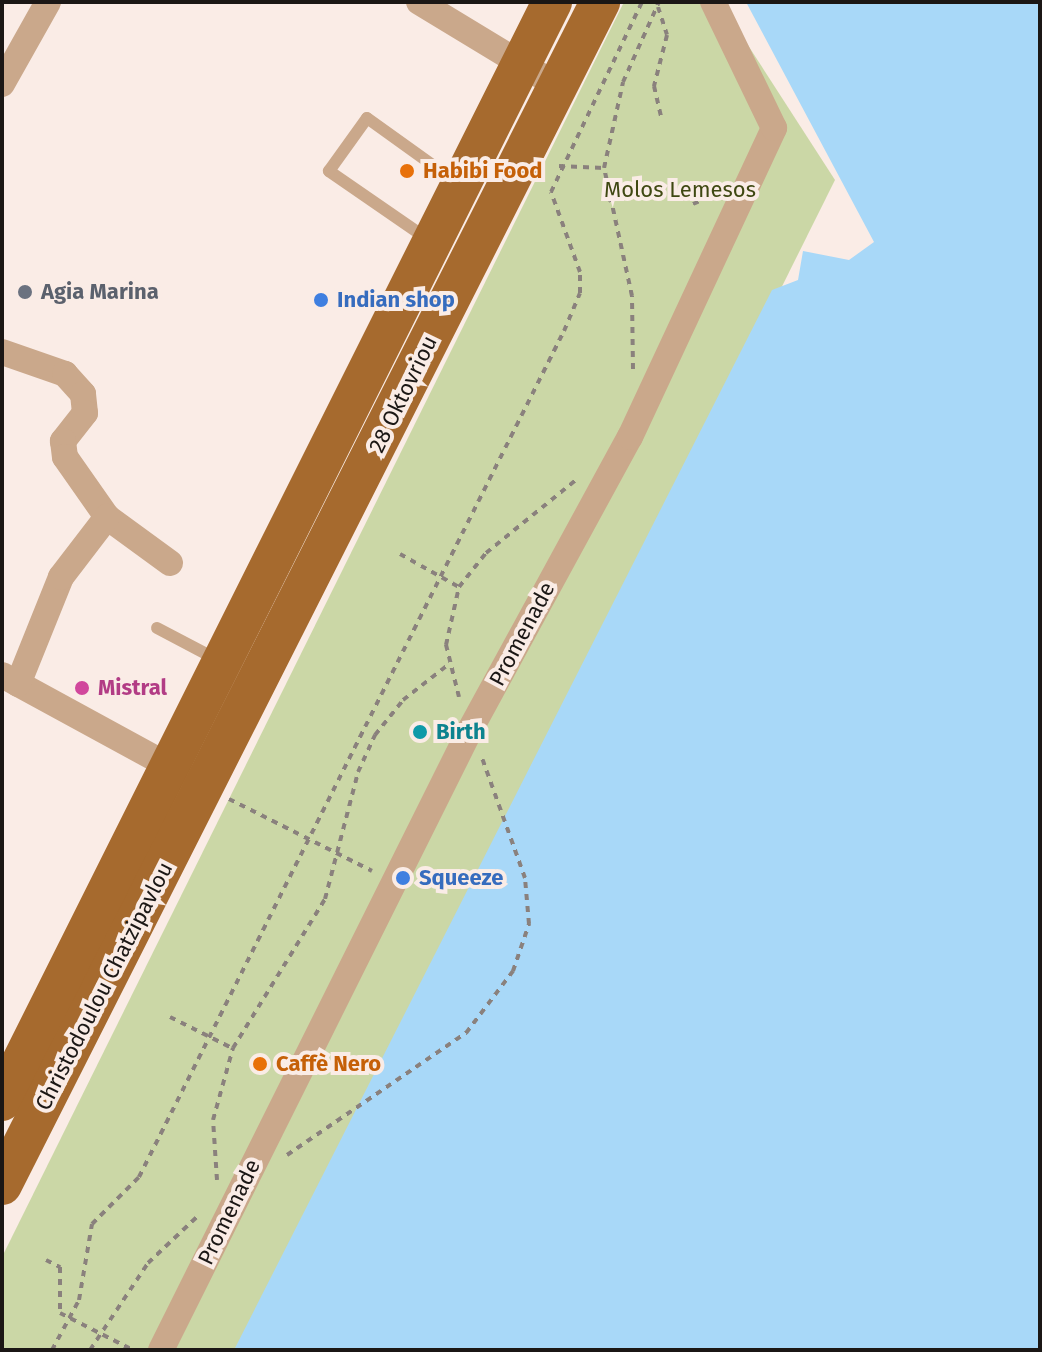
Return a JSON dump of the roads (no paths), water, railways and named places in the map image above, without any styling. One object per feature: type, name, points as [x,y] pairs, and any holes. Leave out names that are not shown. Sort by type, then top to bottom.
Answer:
[{"type":"main road","name":"28 Oktovriou","points":[[169,766],[428,239],[552,2]]},
{"type":"main road","name":"28 Oktovriou","points":[[206,787],[600,2]]},
{"type":"main road","name":"Christodoulou Chatzipavlou","points":[[2,1101],[169,766]]},
{"type":"main road","name":"Christodoulou Chatzipavlou","points":[[2,1185],[206,787]]},
{"type":"street","points":[[2,84],[48,2]]},
{"type":"street","points":[[419,2],[556,85]]},
{"type":"street","name":"Promenade","points":[[161,1350],[232,1191],[395,883],[470,730],[630,437],[774,128],[713,2]]},
{"type":"street","points":[[2,352],[65,374],[83,394],[85,413],[63,441],[65,457],[107,517],[170,563]]},
{"type":"street","points":[[107,517],[61,577],[10,679],[206,787]]},
{"type":"lane","points":[[428,239],[329,171],[367,118],[459,184]]},
{"type":"lane","points":[[157,628],[221,662]]},
{"type":"water","points":[[746,2],[1040,2],[1040,1350],[234,1350],[772,290],[798,280],[803,251],[849,260],[874,242]]},
{"type":"place","name":"Habibi Food","points":[[407,171]]},
{"type":"place","name":"Agia Marina","points":[[25,292]]},
{"type":"place","name":"Indian shop","points":[[321,300]]},
{"type":"place","name":"Mistral","points":[[82,688]]},
{"type":"place","name":"Birth","points":[[420,732]]},
{"type":"place","name":"Squeeze","points":[[403,878]]},
{"type":"place","name":"Caffè Nero","points":[[260,1064]]},
{"type":"park label","name":"Molos Lemesos","points":[[680,190]]}]
